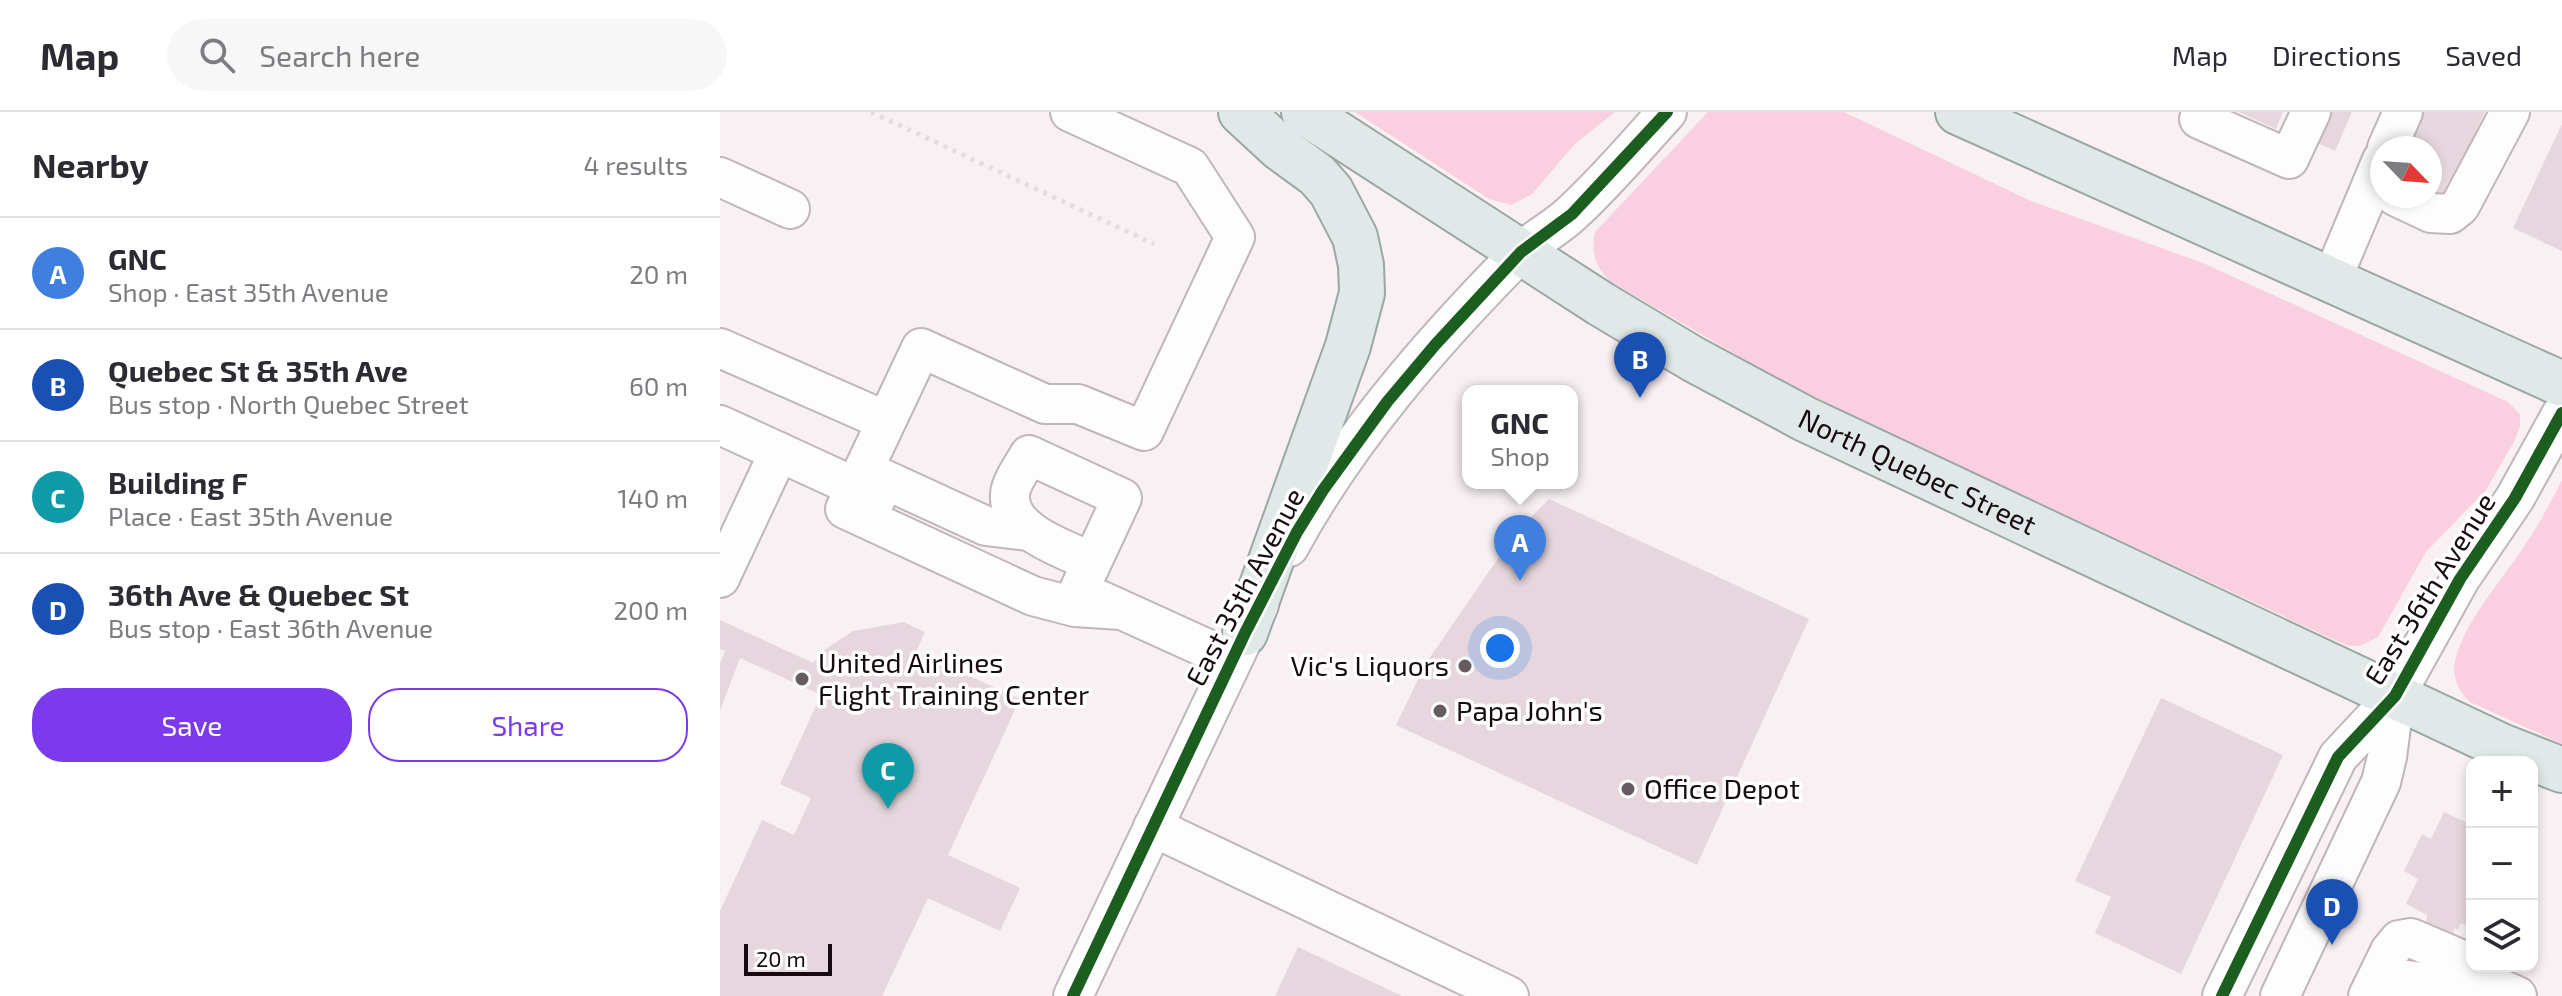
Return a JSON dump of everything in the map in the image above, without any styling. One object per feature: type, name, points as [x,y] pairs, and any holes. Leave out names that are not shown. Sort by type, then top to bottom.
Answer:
[{"type":"main road","points":[[1238,647],[1348,346],[1362,293],[1361,265],[1355,237],[1331,191],[1317,175],[1280,148],[1241,112]]},
{"type":"main road","name":"North Quebec Street","points":[[1304,112],[1682,352],[1805,419],[2519,756]]},
{"type":"main road","points":[[1958,112],[2562,384]]},
{"type":"main road","name":"North Quebec Street","points":[[2538,762],[2562,770]]},
{"type":"main road","points":[[2538,766],[2562,778]]},
{"type":"street","points":[[855,489],[921,348],[1045,404],[1078,404],[1144,431],[1235,237],[1190,167],[1070,112]]},
{"type":"street","name":"East 35th Avenue","points":[[1073,996],[1238,647],[1297,532],[1349,453],[1435,345],[1521,252],[1572,214],[1667,112]]},
{"type":"street","points":[[2267,149],[2285,112]]},
{"type":"street","points":[[2205,116],[2289,159],[2311,112]]},
{"type":"street","points":[[2392,136],[2403,112]]},
{"type":"street","points":[[2423,208],[2431,213],[2450,214],[2460,206],[2510,112]]},
{"type":"street","points":[[720,177],[790,209]]},
{"type":"street","points":[[2332,279],[2370,206]]},
{"type":"street","points":[[720,348],[886,421]]},
{"type":"street","name":"East 36th Avenue","points":[[2222,996],[2338,757],[2395,696],[2460,579],[2515,498],[2562,413]]},
{"type":"street","points":[[720,425],[855,489],[1033,596],[1075,607],[1121,610],[1238,647]]},
{"type":"street","points":[[720,578],[779,452]]},
{"type":"street","points":[[1085,576],[1122,498],[1029,455],[1010,494],[1014,512],[1028,531],[1085,576],[1121,610]]},
{"type":"street","points":[[855,489],[986,526],[1028,531]]},
{"type":"street","points":[[855,489],[1085,576]]},
{"type":"street","name":"East 36th Avenue","points":[[2280,996],[2381,782],[2395,696]]},
{"type":"street","points":[[1153,827],[1509,996]]},
{"type":"street","points":[[2357,996],[2386,932],[2397,923],[2409,921],[2421,925],[2478,982]]},
{"type":"street","points":[[2368,996],[2390,951],[2399,940],[2411,938],[2460,959],[2478,982]]},
{"type":"street","points":[[2379,996],[2397,963],[2404,957],[2413,957],[2472,983],[2478,982]]},
{"type":"street","points":[[2396,996],[2407,980],[2478,982]]},
{"type":"path","points":[[871,112],[1154,244]]},
{"type":"shaded area","points":[[1355,112],[1615,112],[1575,144],[1532,194],[1511,205],[1489,199]]},
{"type":"shaded area","points":[[1708,112],[1844,112],[2031,201],[2203,263],[2508,402],[2520,414],[2515,440],[2486,490],[2426,552],[2378,637],[2360,646],[2339,642],[1846,413],[1763,370],[1611,282],[1596,259],[1595,232]]},
{"type":"shaded area","points":[[2562,480],[2562,744],[2470,702],[2459,687],[2454,670],[2468,628],[2530,537]]},
{"type":"building","points":[[2239,112],[2283,112],[2276,129]]},
{"type":"building","points":[[2331,112],[2352,112],[2335,151],[2317,143]]},
{"type":"building","points":[[2414,112],[2485,112],[2442,203],[2442,136],[2403,136]]},
{"type":"building","points":[[2562,124],[2562,251],[2513,228]]},
{"type":"building","points":[[1549,499],[1809,619],[1697,865],[1396,725],[1426,663],[1517,531]]},
{"type":"building","points":[[720,620],[813,663],[824,650],[853,631],[904,622],[925,632],[916,652],[1020,699],[948,855],[1020,888],[1000,931],[928,898],[882,996],[720,996],[720,911],[762,820],[794,835],[811,798],[780,784],[821,695],[740,658],[720,711],[720,664],[725,651],[720,649]]},
{"type":"building","points":[[2161,698],[2283,755],[2181,974],[2095,933],[2111,897],[2075,881]]},
{"type":"building","points":[[2444,812],[2466,822],[2466,925],[2461,923],[2458,930],[2454,928],[2451,990],[2425,978],[2427,915],[2406,904],[2418,879],[2404,871],[2422,834],[2431,839]]},
{"type":"building","points":[[1298,947],[1402,996],[1275,996]]},
{"type":"cycle path","points":[[1073,996],[1245,633],[1297,532],[1323,490],[1387,402],[1435,345],[1521,252],[1572,214],[1667,112]]},
{"type":"cycle path","points":[[2222,996],[2338,757],[2395,696],[2460,579],[2515,498],[2562,413]]},
{"type":"place","name":"Quebec St & 35th Ave","points":[[1640,398]]},
{"type":"place","name":"GNC","points":[[1520,581]]},
{"type":"place","name":"Vic's Liquors","points":[[1465,666]]},
{"type":"place","name":"United Airlines Flight Training Center","points":[[802,679]]},
{"type":"place","name":"Papa John's","points":[[1440,711]]},
{"type":"place","name":"Office Depot","points":[[1628,789]]},
{"type":"place","name":"Building F","points":[[888,809]]},
{"type":"place","name":"36th Ave & Quebec St","points":[[2332,945]]}]
